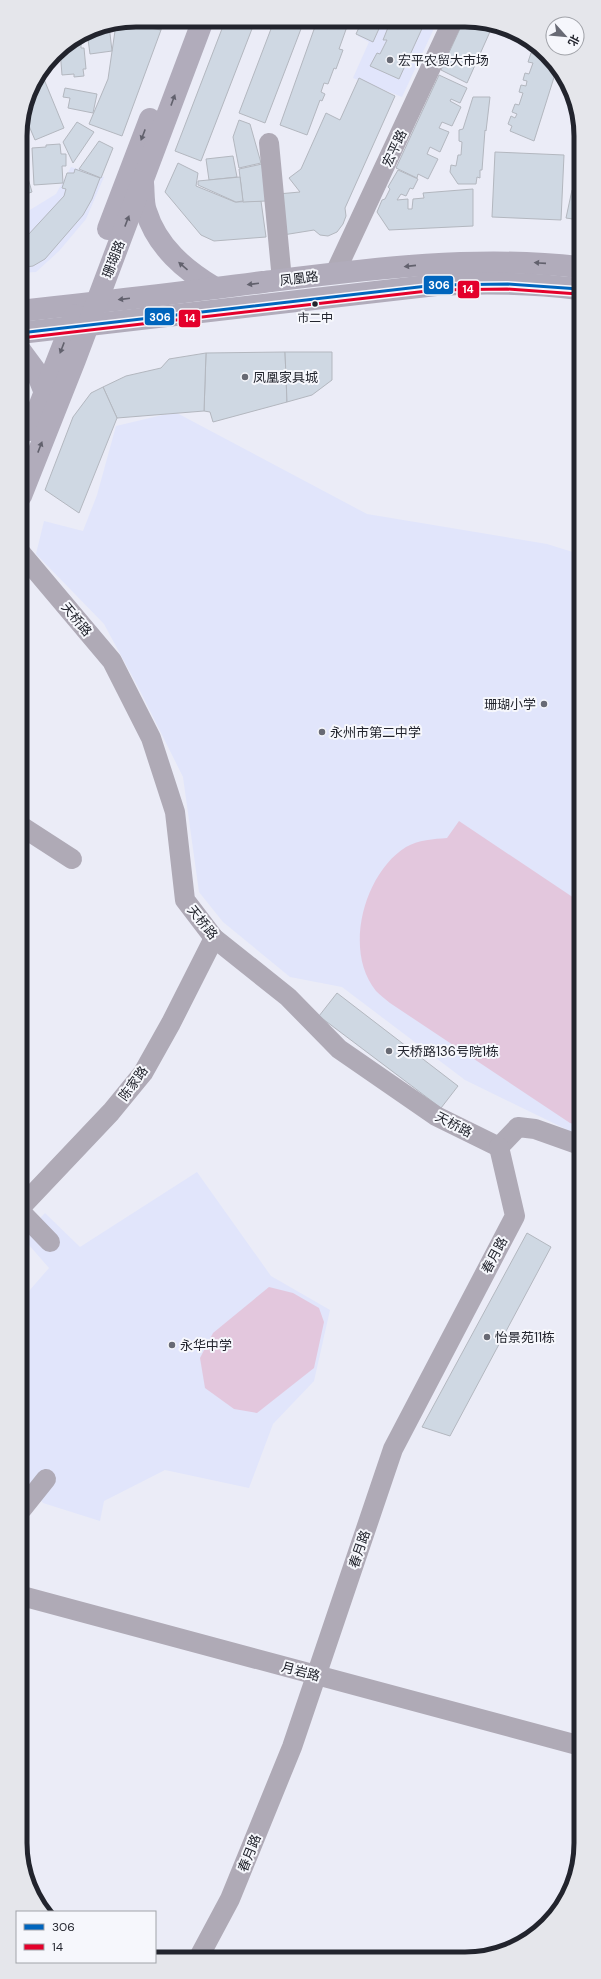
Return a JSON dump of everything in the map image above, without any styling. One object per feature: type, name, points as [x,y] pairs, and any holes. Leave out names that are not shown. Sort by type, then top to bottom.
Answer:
[{"type":"main road","name":"珊瑚路","points":[[27,479],[185,27]]},
{"type":"main road","name":"珊瑚路","points":[[88,303],[142,182],[200,27]]},
{"type":"main road","points":[[142,182],[146,211],[157,235],[174,258],[192,274],[215,288]]},
{"type":"main road","name":"凤凰路","points":[[27,310],[335,273],[434,263],[540,263],[574,266]]},
{"type":"main road","name":"凤凰路","points":[[27,331],[436,285],[487,282],[537,284],[574,288]]},
{"type":"main road","name":"珊瑚路","points":[[27,440],[45,393],[80,325]]},
{"type":"main road","points":[[27,359],[37,373],[45,393]]},
{"type":"street","name":"宏平路","points":[[335,273],[450,27]]},
{"type":"street","points":[[269,143],[282,280]]},
{"type":"street","name":"天桥路","points":[[27,560],[112,661],[148,731],[175,812],[185,900],[214,938],[288,997],[340,1049],[436,1116],[499,1147]]},
{"type":"street","points":[[27,830],[72,859]]},
{"type":"street","name":"陈家路","points":[[27,1202],[111,1112],[143,1073],[171,1023],[214,938]]},
{"type":"street","points":[[499,1147],[518,1127],[535,1129],[574,1143]]},
{"type":"street","name":"春月路","points":[[202,1952],[233,1892],[292,1747],[393,1449],[515,1216],[499,1147]]},
{"type":"street","points":[[27,1217],[50,1242]]},
{"type":"street","points":[[27,1504],[46,1479]]},
{"type":"street","name":"月岩路","points":[[27,1597],[574,1744]]},
{"type":"shaded area","name":"宏平农贸大市场","points":[[362,27],[435,27],[402,97],[353,78],[369,42],[358,36]]},
{"type":"shaded area","points":[[71,167],[104,177],[86,219],[59,251],[36,272],[27,273],[27,212],[56,194]]},
{"type":"shaded area","name":"永州市第二中学","points":[[175,412],[367,514],[547,544],[574,552],[574,1133],[465,1080],[342,987],[290,977],[223,922],[199,892],[183,777],[138,687],[104,624],[36,554],[44,521],[83,531],[97,495],[116,426]]},
{"type":"shaded area","points":[[459,821],[574,898],[574,1124],[390,1003],[376,991],[366,974],[361,955],[360,935],[363,914],[369,893],[379,875],[391,859],[406,847],[421,841],[447,838]]},
{"type":"shaded area","name":"永华中学","points":[[197,1172],[271,1276],[330,1310],[314,1381],[273,1424],[249,1488],[165,1470],[104,1501],[100,1521],[43,1503],[27,1482],[27,1293],[49,1268],[27,1243],[27,1232],[45,1213],[80,1247]]},
{"type":"shaded area","points":[[269,1287],[293,1293],[319,1308],[324,1322],[314,1368],[257,1413],[234,1409],[205,1388],[200,1358],[213,1333]]},
{"type":"building","points":[[145,27],[161,30],[122,136],[89,124],[108,79],[115,29]]},
{"type":"building","points":[[147,27],[162,27],[161,30]]},
{"type":"building","points":[[223,27],[253,27],[201,161],[175,151]]},
{"type":"building","points":[[272,27],[302,27],[265,123],[239,113]]},
{"type":"building","points":[[315,27],[347,27],[339,49],[343,50],[336,69],[334,68],[328,84],[324,83],[321,92],[325,94],[322,101],[320,100],[307,135],[280,125]]},
{"type":"building","points":[[359,27],[380,27],[373,42],[356,34]]},
{"type":"building","points":[[388,27],[423,27],[399,79],[370,66],[377,53],[380,54],[387,40],[383,40]]},
{"type":"building","points":[[461,27],[472,27],[491,30],[467,83],[441,70]]},
{"type":"building","points":[[110,31],[112,51],[90,54],[88,39]]},
{"type":"building","points":[[81,42],[81,48],[84,48],[86,69],[83,69],[84,76],[74,77],[74,74],[62,75],[61,58]]},
{"type":"building","points":[[531,53],[535,55],[535,54],[542,59],[555,75],[534,141],[510,131],[512,126],[508,124],[511,116],[515,118],[517,114],[512,112],[515,104],[519,105],[523,93],[519,92],[521,85],[526,86],[527,81],[523,80],[525,73],[529,74],[533,63],[528,62]]},
{"type":"building","points":[[439,75],[467,88],[460,103],[451,99],[450,101],[461,107],[452,126],[442,122],[439,128],[449,132],[440,152],[430,147],[427,154],[438,159],[428,179],[418,174],[417,178],[396,168]]},
{"type":"building","points":[[44,78],[64,128],[35,140],[28,123],[35,95]]},
{"type":"building","points":[[359,78],[395,96],[345,208],[346,216],[343,224],[337,232],[328,236],[320,235],[314,230],[283,235],[278,194],[300,192],[289,178],[301,169],[326,113],[340,120]]},
{"type":"building","points":[[65,88],[97,94],[93,113],[68,108],[70,98],[63,97]]},
{"type":"building","points":[[473,97],[490,97],[486,131],[485,130],[482,170],[480,170],[480,178],[477,177],[476,184],[458,184],[450,172],[451,165],[456,166],[458,155],[461,155],[462,142],[459,141],[459,130],[463,129]]},
{"type":"building","points":[[239,120],[250,124],[261,163],[239,168],[233,137]]},
{"type":"building","points":[[77,122],[94,132],[73,163],[63,142]]},
{"type":"building","points":[[99,141],[113,148],[101,178],[79,169]]},
{"type":"building","points":[[60,144],[61,154],[66,154],[66,166],[62,166],[63,183],[34,185],[32,148]]},
{"type":"building","points":[[495,152],[564,155],[561,220],[492,217]]},
{"type":"building","points":[[233,156],[237,177],[209,180],[206,159]]},
{"type":"building","points":[[178,163],[198,173],[196,186],[235,202],[261,201],[266,237],[214,241],[201,235],[165,192]]},
{"type":"building","points":[[262,164],[266,201],[243,202],[239,169]]},
{"type":"building","points":[[75,169],[100,178],[92,199],[83,215],[45,259],[33,266],[27,267],[27,235],[64,196],[66,189],[62,188],[67,173],[74,173]]},
{"type":"building","points":[[398,170],[418,179],[413,189],[410,188],[406,196],[401,194],[397,200],[408,199],[408,209],[412,209],[413,199],[424,198],[423,193],[473,189],[473,226],[389,230],[377,212],[382,200],[385,199],[390,189],[388,187]]},
{"type":"building","points":[[27,175],[32,192],[27,194]]},
{"type":"building","points":[[240,177],[243,201],[236,202],[198,185],[198,181]]},
{"type":"building","points":[[572,190],[574,190],[574,219],[566,218]]},
{"type":"building","name":"凤凰家具城","points":[[285,352],[287,402],[213,422],[210,412],[204,411],[206,353]]},
{"type":"building","points":[[285,352],[332,352],[332,380],[312,395],[287,402]]},
{"type":"building","points":[[206,353],[204,411],[117,418],[103,387],[126,376],[161,368],[169,359]]},
{"type":"building","points":[[103,387],[117,418],[79,513],[45,490],[73,417],[91,393]]},
{"type":"building","name":"天桥路136号院1栋","points":[[337,993],[458,1086],[441,1108],[319,1016]]},
{"type":"building","name":"怡景苑11栋","points":[[527,1233],[551,1247],[450,1436],[422,1427]]},
{"type":"transit line","name":"306","points":[[27,332],[436,285],[508,284],[574,289]]},
{"type":"transit line","name":"14","points":[[27,337],[436,290],[507,289],[574,294]]},
{"type":"place","name":"宏平农贸大市场","points":[[390,60]]},
{"type":"place","name":"市二中","points":[[315,304]]},
{"type":"place","name":"凤凰家具城","points":[[245,377]]},
{"type":"place","name":"珊瑚小学","points":[[544,704]]},
{"type":"place","name":"永州市第二中学","points":[[322,732]]},
{"type":"place","name":"天桥路136号院1栋","points":[[389,1051]]},
{"type":"place","name":"怡景苑11栋","points":[[487,1337]]},
{"type":"place","name":"永华中学","points":[[172,1345]]}]
